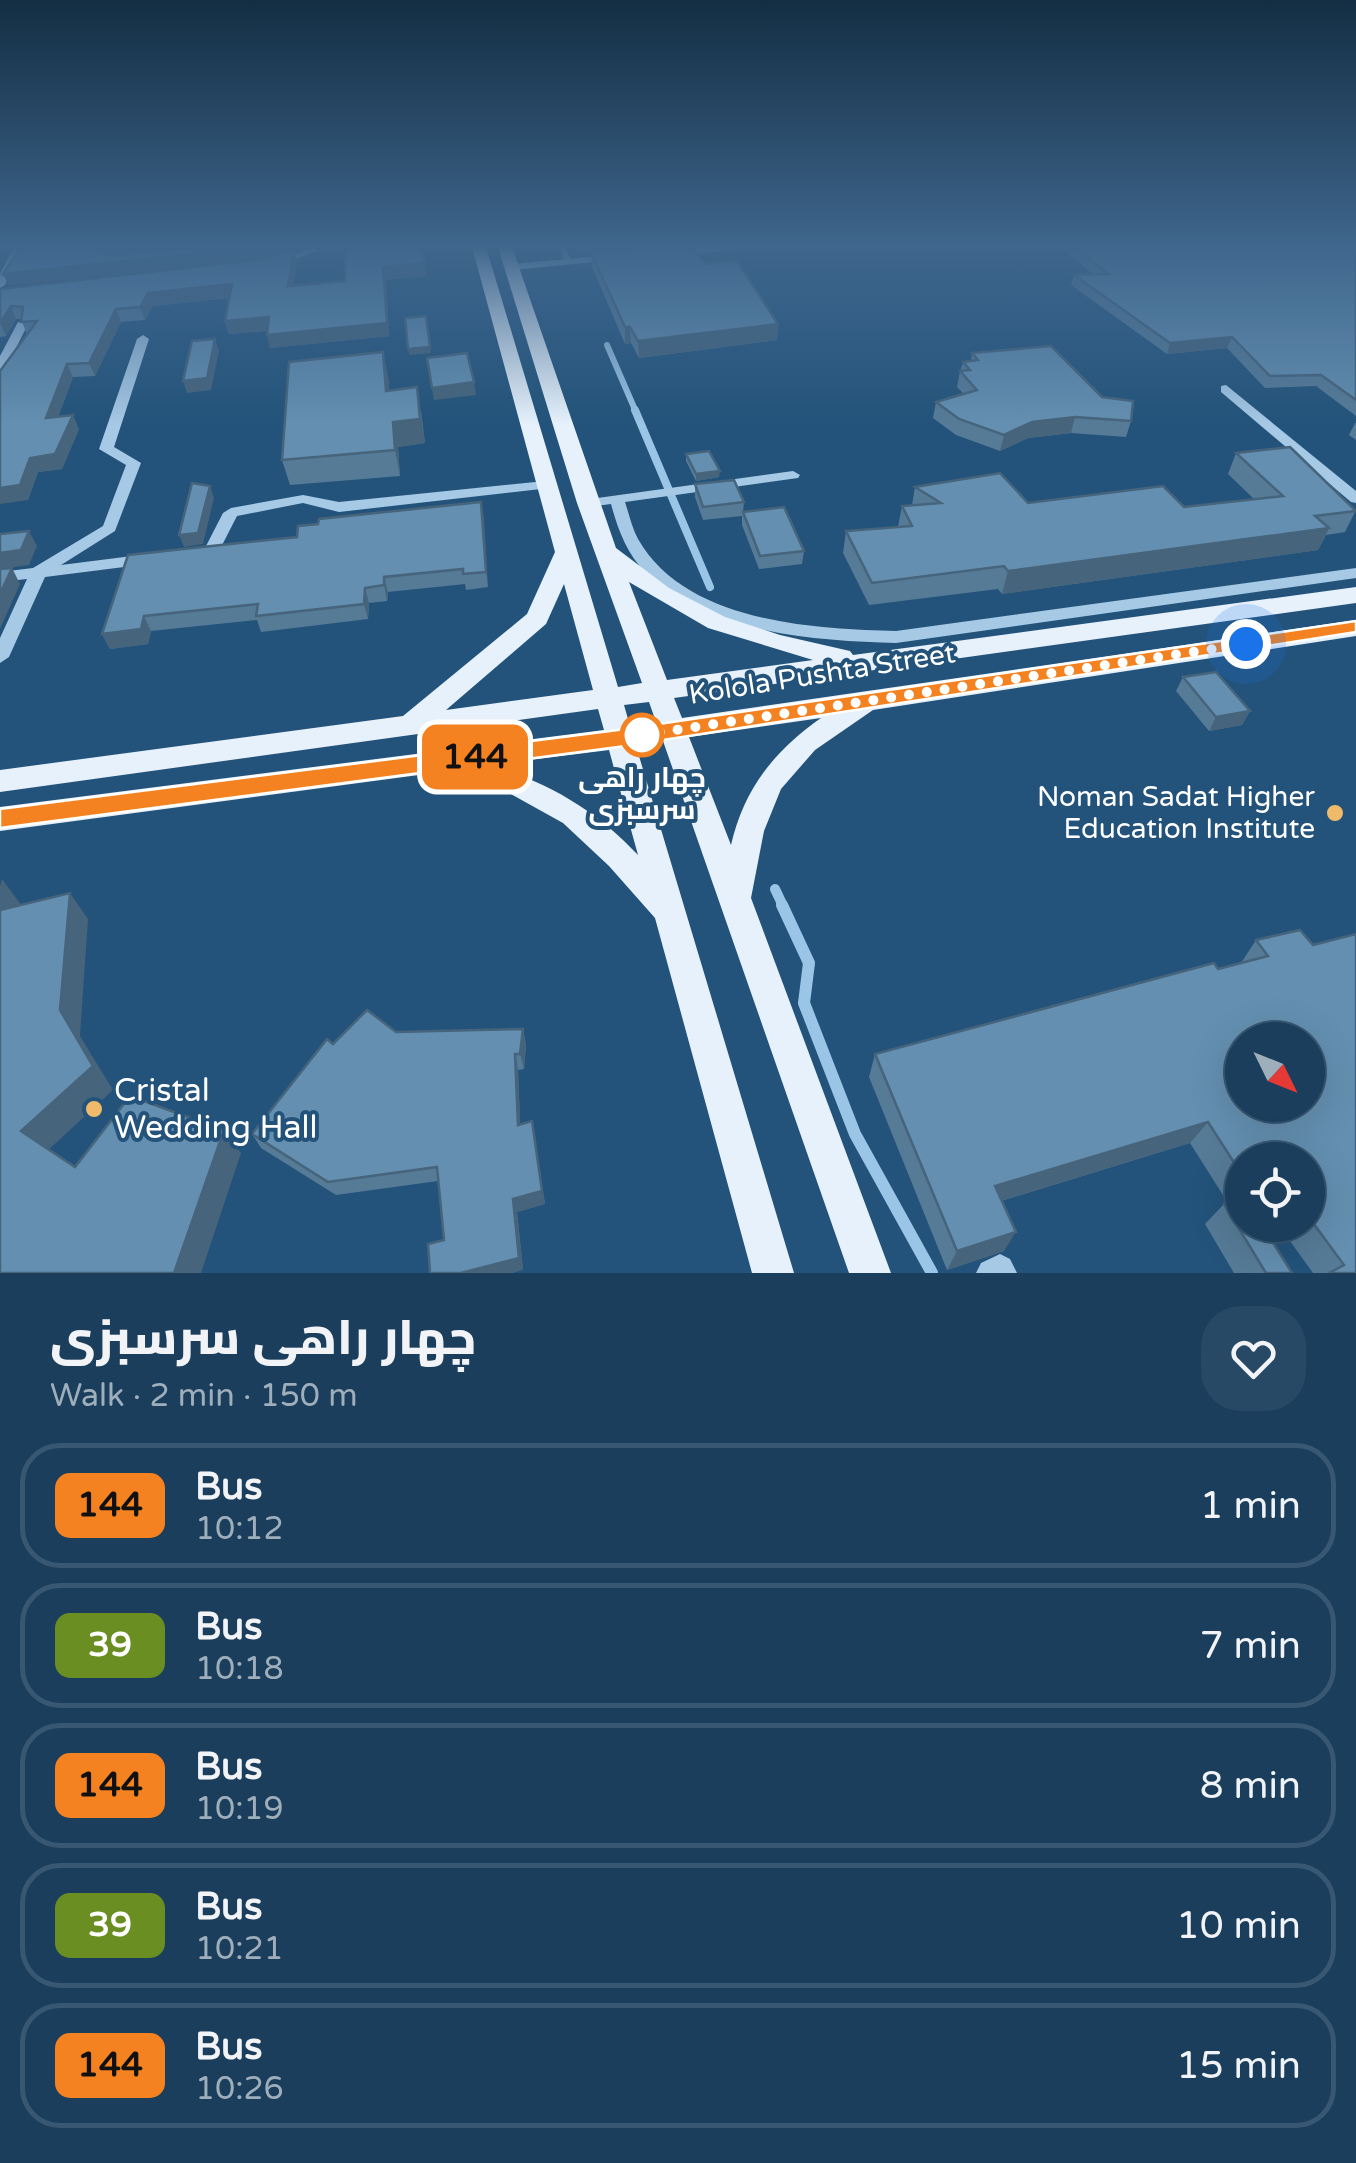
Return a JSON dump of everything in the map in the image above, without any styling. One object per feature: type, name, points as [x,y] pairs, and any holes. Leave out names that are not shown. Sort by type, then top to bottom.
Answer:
[{"type":"main road","points":[[495,306],[564,556],[773,1273]]},
{"type":"main road","points":[[524,306],[588,502],[870,1273]]},
{"type":"main road","points":[[606,550],[645,586],[691,614],[785,648],[866,662]]},
{"type":"main road","points":[[407,727],[537,618],[564,556]]},
{"type":"main road","points":[[0,781],[1356,595]]},
{"type":"main road","name":"Kolola Pushta Street","points":[[0,818],[618,738],[1356,628]]},
{"type":"main road","points":[[736,900],[744,839],[765,784],[818,729],[879,697]]},
{"type":"main road","points":[[409,766],[486,772],[559,802],[618,850],[672,918]]},
{"type":"street","points":[[0,368],[22,324]]},
{"type":"street","points":[[0,657],[40,572],[110,528],[124,500],[134,463],[106,449],[143,339]]},
{"type":"street","points":[[1226,389],[1356,499]]},
{"type":"street","points":[[588,502],[793,475]]},
{"type":"street","points":[[0,577],[212,552],[231,513],[303,499],[339,506],[545,485]]},
{"type":"street","points":[[616,498],[632,544],[662,576],[698,601],[755,622],[826,637],[896,637],[1356,573]]},
{"type":"building","points":[[0,306],[11,306],[0,323]]},
{"type":"building","points":[[16,306],[140,306],[116,309],[89,363],[67,364],[46,418],[73,415],[55,454],[30,458],[20,485],[0,488],[0,371],[37,321],[21,322],[23,307]]},
{"type":"building","points":[[228,306],[386,306],[387,323],[267,335],[269,317],[225,321]]},
{"type":"building","points":[[616,306],[767,306],[778,324],[638,341],[630,327],[625,327]]},
{"type":"building","points":[[1118,306],[1356,306],[1356,400],[1321,375],[1270,376],[1232,337],[1170,343]]},
{"type":"building","points":[[426,316],[430,347],[408,349],[405,318]]},
{"type":"building","points":[[215,339],[207,378],[183,381],[192,341]]},
{"type":"building","points":[[1051,346],[1102,397],[1133,401],[1131,421],[1075,417],[1032,422],[1004,435],[959,419],[936,402],[977,390],[960,371],[970,370],[963,362],[978,360],[972,353]]},
{"type":"building","points":[[383,352],[386,391],[417,387],[420,419],[393,422],[395,450],[282,460],[289,362]]},
{"type":"building","points":[[467,353],[474,382],[432,388],[427,358]]},
{"type":"building","points":[[1290,447],[1356,511],[1315,516],[1329,528],[1008,571],[1004,566],[872,583],[846,531],[912,526],[902,506],[941,503],[915,487],[1000,473],[1028,503],[1163,486],[1184,507],[1283,496],[1236,453]]},
{"type":"building","points":[[709,451],[720,471],[696,474],[686,454]]},
{"type":"building","points":[[734,480],[744,502],[703,507],[695,484]]},
{"type":"building","points":[[192,483],[210,486],[198,533],[179,535]]},
{"type":"building","points":[[481,502],[486,572],[463,574],[463,569],[384,577],[384,585],[365,588],[364,604],[256,616],[258,604],[144,616],[141,629],[102,634],[128,555],[297,537],[298,526],[318,524],[319,519]]},
{"type":"building","points":[[784,507],[804,551],[760,556],[743,512]]},
{"type":"building","points":[[29,531],[21,550],[0,553],[0,534]]},
{"type":"building","points":[[12,568],[0,594],[0,569]]},
{"type":"building","points":[[1216,672],[1250,711],[1216,717],[1183,677]]},
{"type":"building","points":[[70,893],[60,1010],[93,1066],[21,1131],[75,1167],[130,1096],[224,1130],[174,1273],[0,1273],[0,910]]},
{"type":"building","points":[[1300,930],[1313,945],[1356,934],[1356,1273],[1329,1273],[1344,1265],[1325,1239],[1325,1142],[1225,1142],[1225,1148],[1208,1122],[995,1186],[1016,1232],[957,1251],[875,1054],[1214,963],[1218,969],[1268,956],[1256,940]]},
{"type":"building","points":[[367,1010],[396,1032],[523,1029],[520,1054],[515,1054],[518,1125],[532,1121],[542,1191],[513,1199],[519,1258],[461,1273],[430,1273],[428,1244],[444,1240],[437,1167],[328,1182],[252,1134],[327,1039],[333,1044]]},
{"type":"building","points":[[1247,1242],[1273,1242],[1292,1273],[1266,1273]]},
{"type":"waterway","points":[[607,345],[636,412]]},
{"type":"waterway","points":[[635,410],[710,587]]},
{"type":"waterway","points":[[775,889],[784,908]]},
{"type":"waterway","points":[[782,905],[809,963],[804,1003],[855,1134],[932,1273]]},
{"type":"bus line","name":"144","points":[[0,818],[618,738],[1356,628]]},
{"type":"place","name":"چهار راهی سرسبزی","points":[[642,735]]},
{"type":"place","name":"Noman Sadat Higher Education Institute","points":[[1335,813]]},
{"type":"place","name":"Cristal Wedding Hall","points":[[94,1109]]},
{"type":"route","points":[[642,735],[1246,644]]}]
